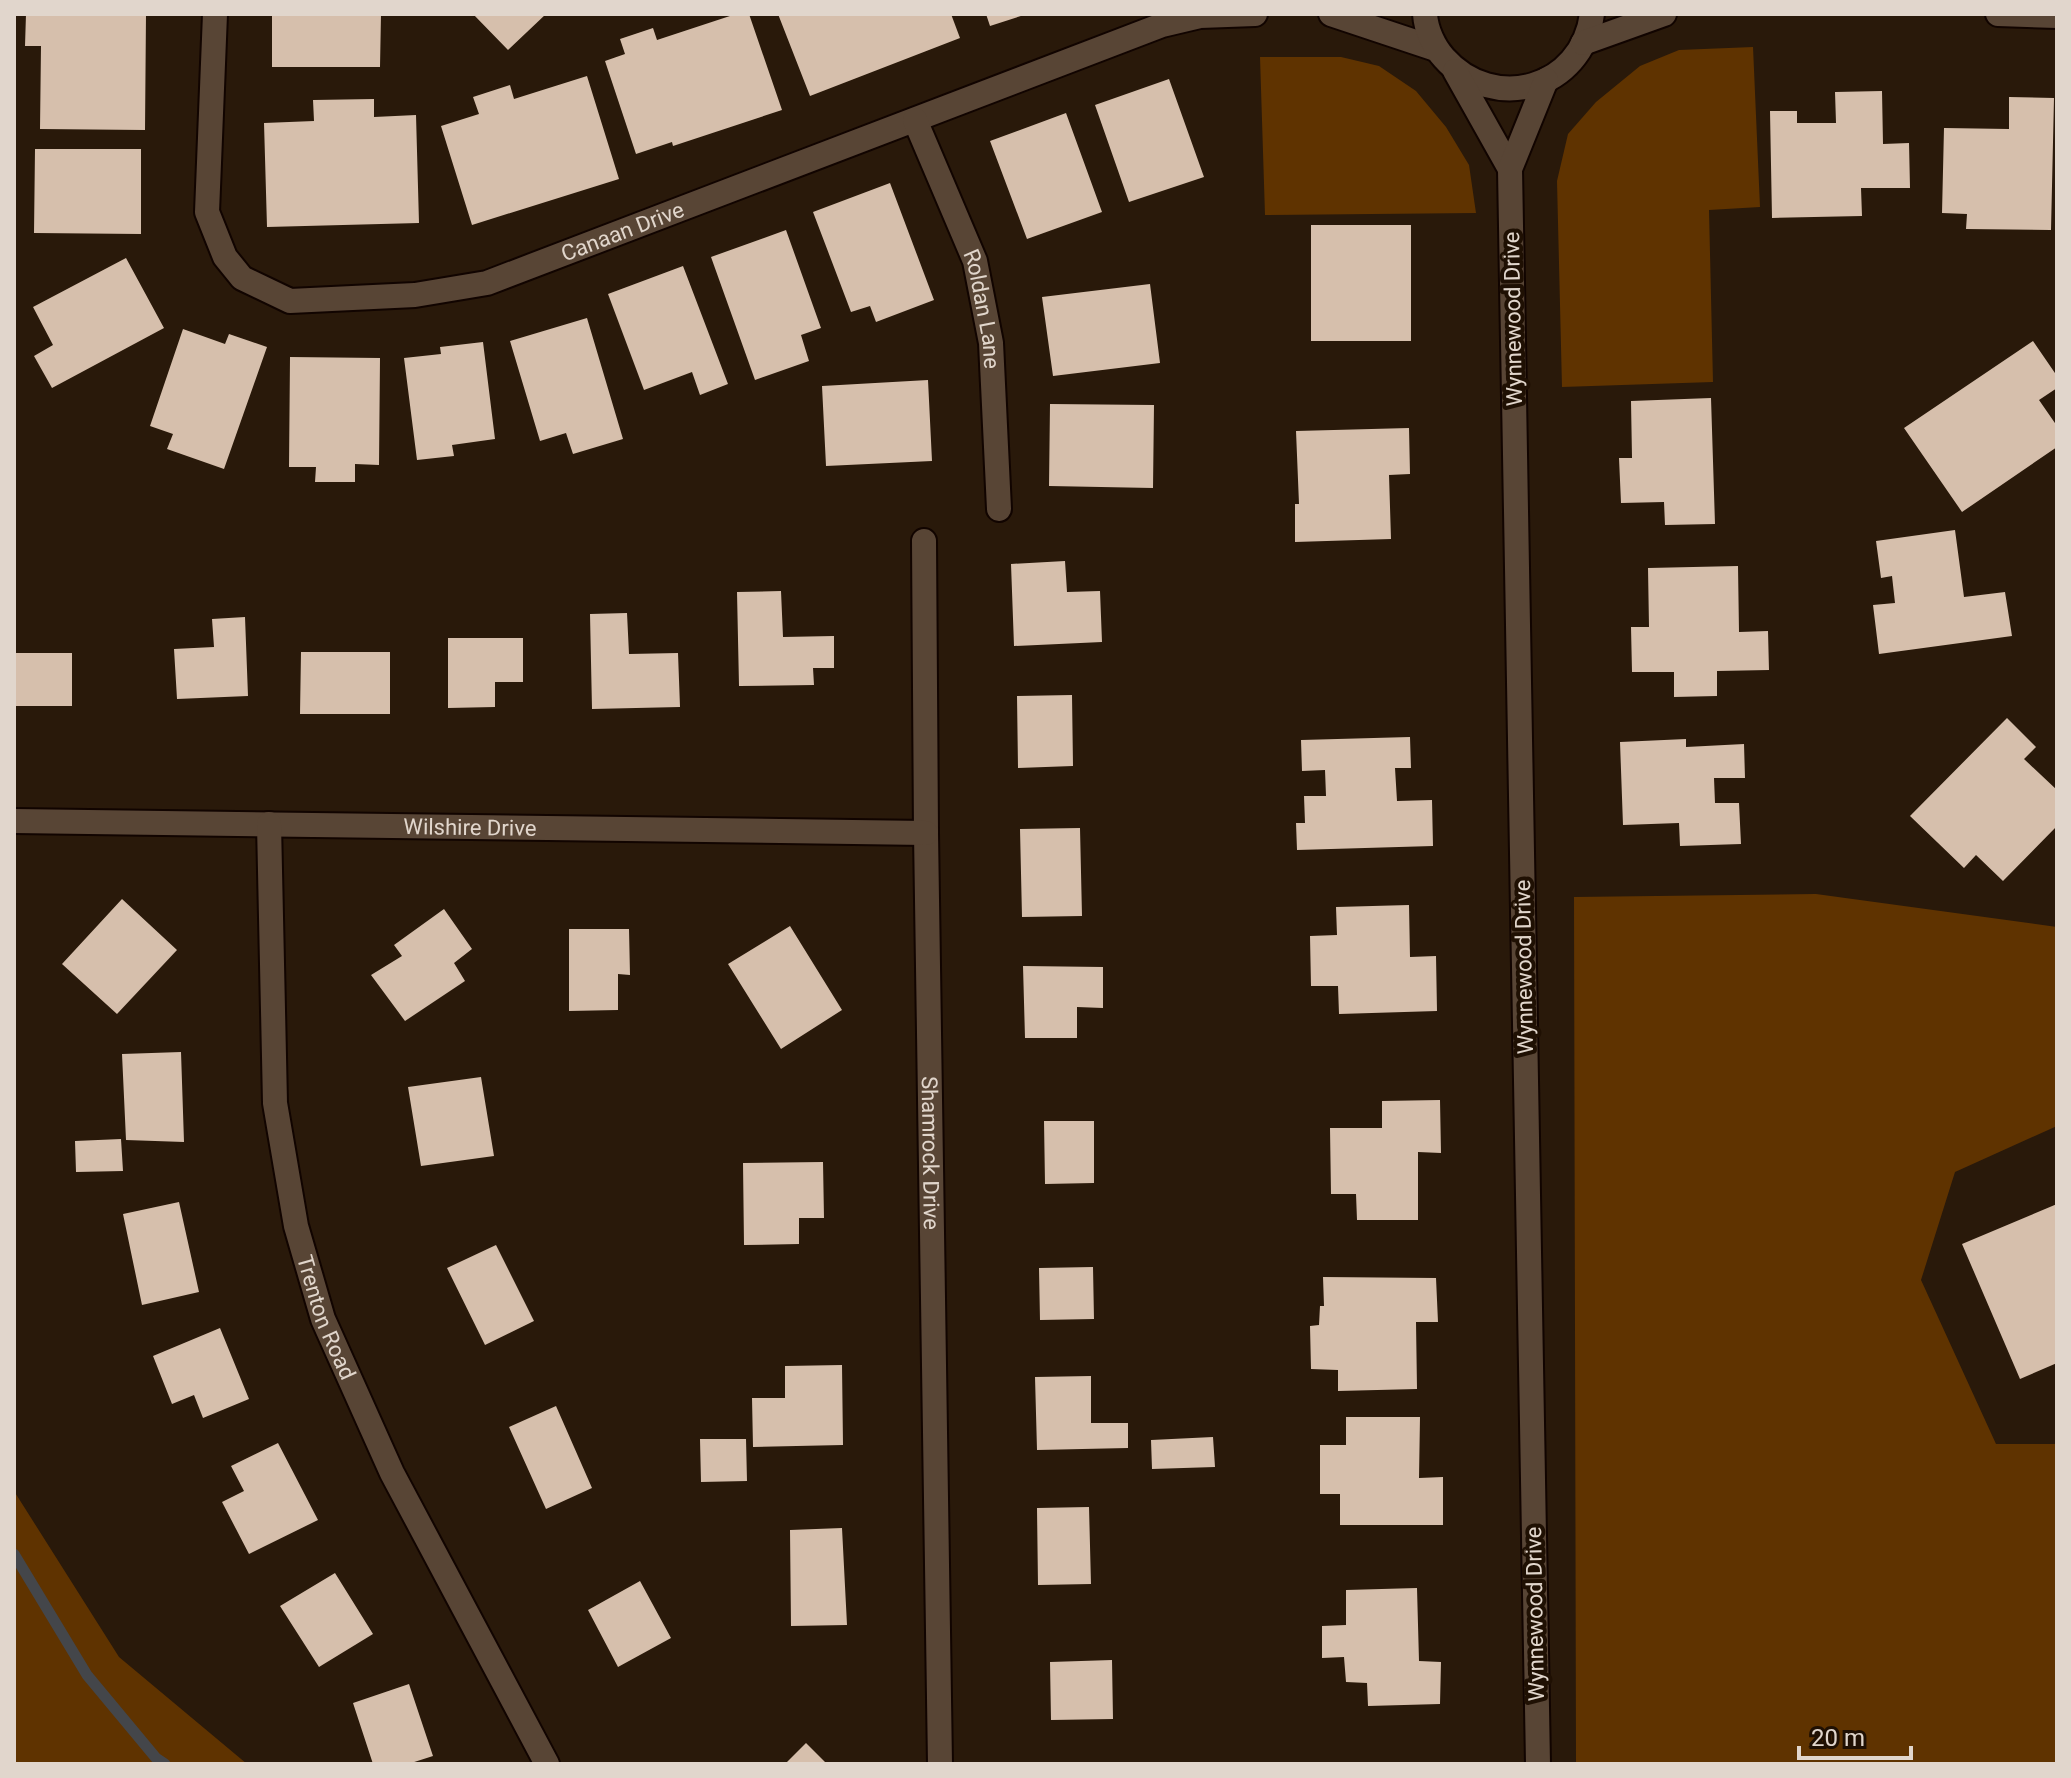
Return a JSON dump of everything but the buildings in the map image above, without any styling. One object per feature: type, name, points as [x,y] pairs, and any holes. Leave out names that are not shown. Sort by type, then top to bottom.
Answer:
[{"type":"street","name":"Canaan Drive","points":[[215,14],[207,212],[225,257],[242,278],[290,301],[415,295],[487,283],[1162,25],[1200,16],[1255,14]]},
{"type":"street","points":[[1331,14],[1436,49]]},
{"type":"street","name":"Wynnewood Drive","points":[[1425,14],[1436,49],[1455,71],[1510,169]]},
{"type":"street","name":"Wynnewood Drive","points":[[1455,71],[1480,85],[1509,89],[1536,85],[1559,72],[1578,54],[1590,29],[1592,14]]},
{"type":"street","points":[[1583,43],[1664,14]]},
{"type":"street","points":[[1998,14],[2057,16]]},
{"type":"street","name":"Wynnewood Drive","points":[[1538,1764],[1510,169],[1546,80]]},
{"type":"street","name":"Roldan Lane","points":[[915,120],[975,261],[991,343],[999,509]]},
{"type":"street","name":"Shamrock Drive","points":[[924,541],[940,1764]]},
{"type":"street","name":"Wilshire Drive","points":[[14,821],[926,833]]},
{"type":"street","name":"Trenton Road","points":[[269,824],[275,1103],[296,1226],[323,1319],[392,1473],[547,1764]]},
{"type":"shaded area","points":[[1753,47],[1760,207],[1709,210],[1713,382],[1562,387],[1557,181],[1568,134],[1596,102],[1640,66],[1679,50]]},
{"type":"shaded area","points":[[1260,57],[1341,57],[1379,66],[1416,91],[1446,127],[1469,165],[1476,213],[1265,215]]},
{"type":"shaded area","points":[[1816,894],[2057,927],[2057,1126],[1955,1172],[1921,1280],[1996,1444],[2057,1444],[2057,1764],[1576,1764],[1574,897]]},
{"type":"shaded area","points":[[14,1491],[119,1657],[247,1764],[14,1764]]},
{"type":"waterway","points":[[14,1554],[87,1675],[156,1758],[165,1764]]}]
